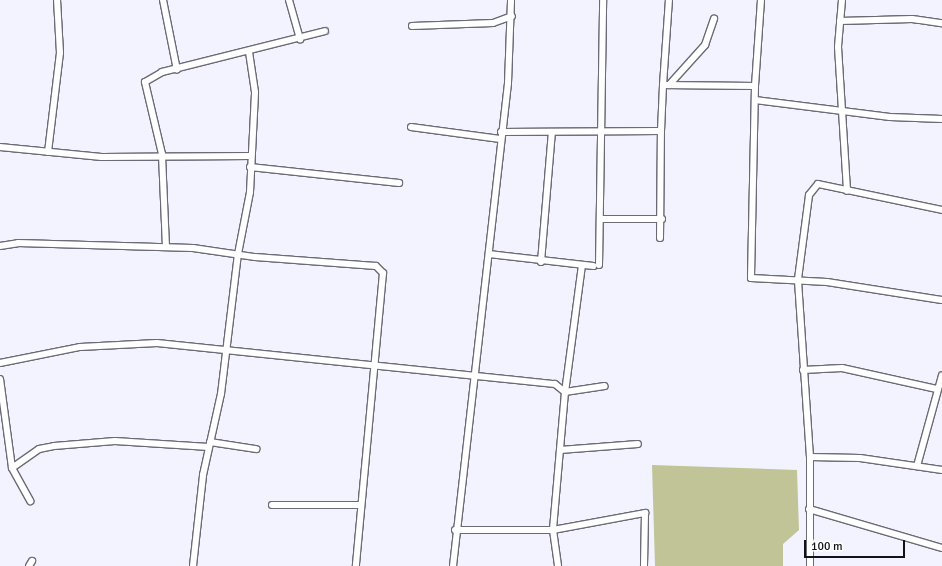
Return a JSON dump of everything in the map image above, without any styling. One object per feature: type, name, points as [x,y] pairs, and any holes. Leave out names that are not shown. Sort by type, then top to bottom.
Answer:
[{"type":"street","points":[[48,152],[60,53],[57,0]]},
{"type":"street","points":[[163,0],[177,70]]},
{"type":"street","points":[[289,0],[300,39]]},
{"type":"street","points":[[452,566],[455,530],[489,254],[512,16],[511,0]]},
{"type":"street","points":[[489,254],[541,262],[596,265],[601,219],[603,0]]},
{"type":"street","points":[[660,238],[662,219],[661,131],[666,85],[669,0]]},
{"type":"street","points":[[761,0],[755,86],[752,278],[798,279],[942,300]]},
{"type":"street","points":[[842,0],[838,47],[847,191]]},
{"type":"street","points":[[412,26],[493,23],[512,16]]},
{"type":"street","points":[[666,85],[705,45],[714,19]]},
{"type":"street","points":[[840,21],[912,19],[942,23]]},
{"type":"street","points":[[166,247],[162,154],[144,84],[162,72],[177,70],[249,52],[325,31]]},
{"type":"street","points":[[193,566],[209,445],[226,352],[238,254],[250,192],[250,167],[255,92],[249,52]]},
{"type":"street","points":[[666,85],[755,86]]},
{"type":"street","points":[[755,100],[843,112],[942,119]]},
{"type":"street","points":[[412,127],[501,136],[552,132],[661,131]]},
{"type":"street","points":[[541,262],[552,132]]},
{"type":"street","points":[[0,147],[102,157],[162,154],[251,156]]},
{"type":"street","points":[[250,167],[399,182]]},
{"type":"street","points":[[810,566],[810,457],[798,279],[812,188],[818,184],[942,210]]},
{"type":"street","points":[[601,219],[662,219]]},
{"type":"street","points":[[0,246],[18,243],[166,247],[376,266],[383,273],[356,566]]},
{"type":"street","points":[[558,566],[553,530],[565,392],[582,265]]},
{"type":"street","points":[[0,363],[80,347],[148,342],[226,352],[279,354],[474,378],[555,384],[565,392],[605,386]]},
{"type":"street","points":[[803,370],[842,368],[937,389]]},
{"type":"street","points":[[917,466],[942,375]]},
{"type":"street","points":[[0,379],[12,468],[30,501]]},
{"type":"street","points":[[12,468],[39,449],[54,446],[115,441],[209,445],[256,449]]},
{"type":"street","points":[[560,450],[638,444]]},
{"type":"street","points":[[810,457],[917,466],[942,470]]},
{"type":"street","points":[[272,505],[361,505]]},
{"type":"street","points":[[809,509],[942,548]]},
{"type":"street","points":[[455,530],[553,530],[645,513],[644,566]]},
{"type":"green space","points":[[652,465],[797,470],[799,530],[783,544],[783,566],[655,566]]}]
